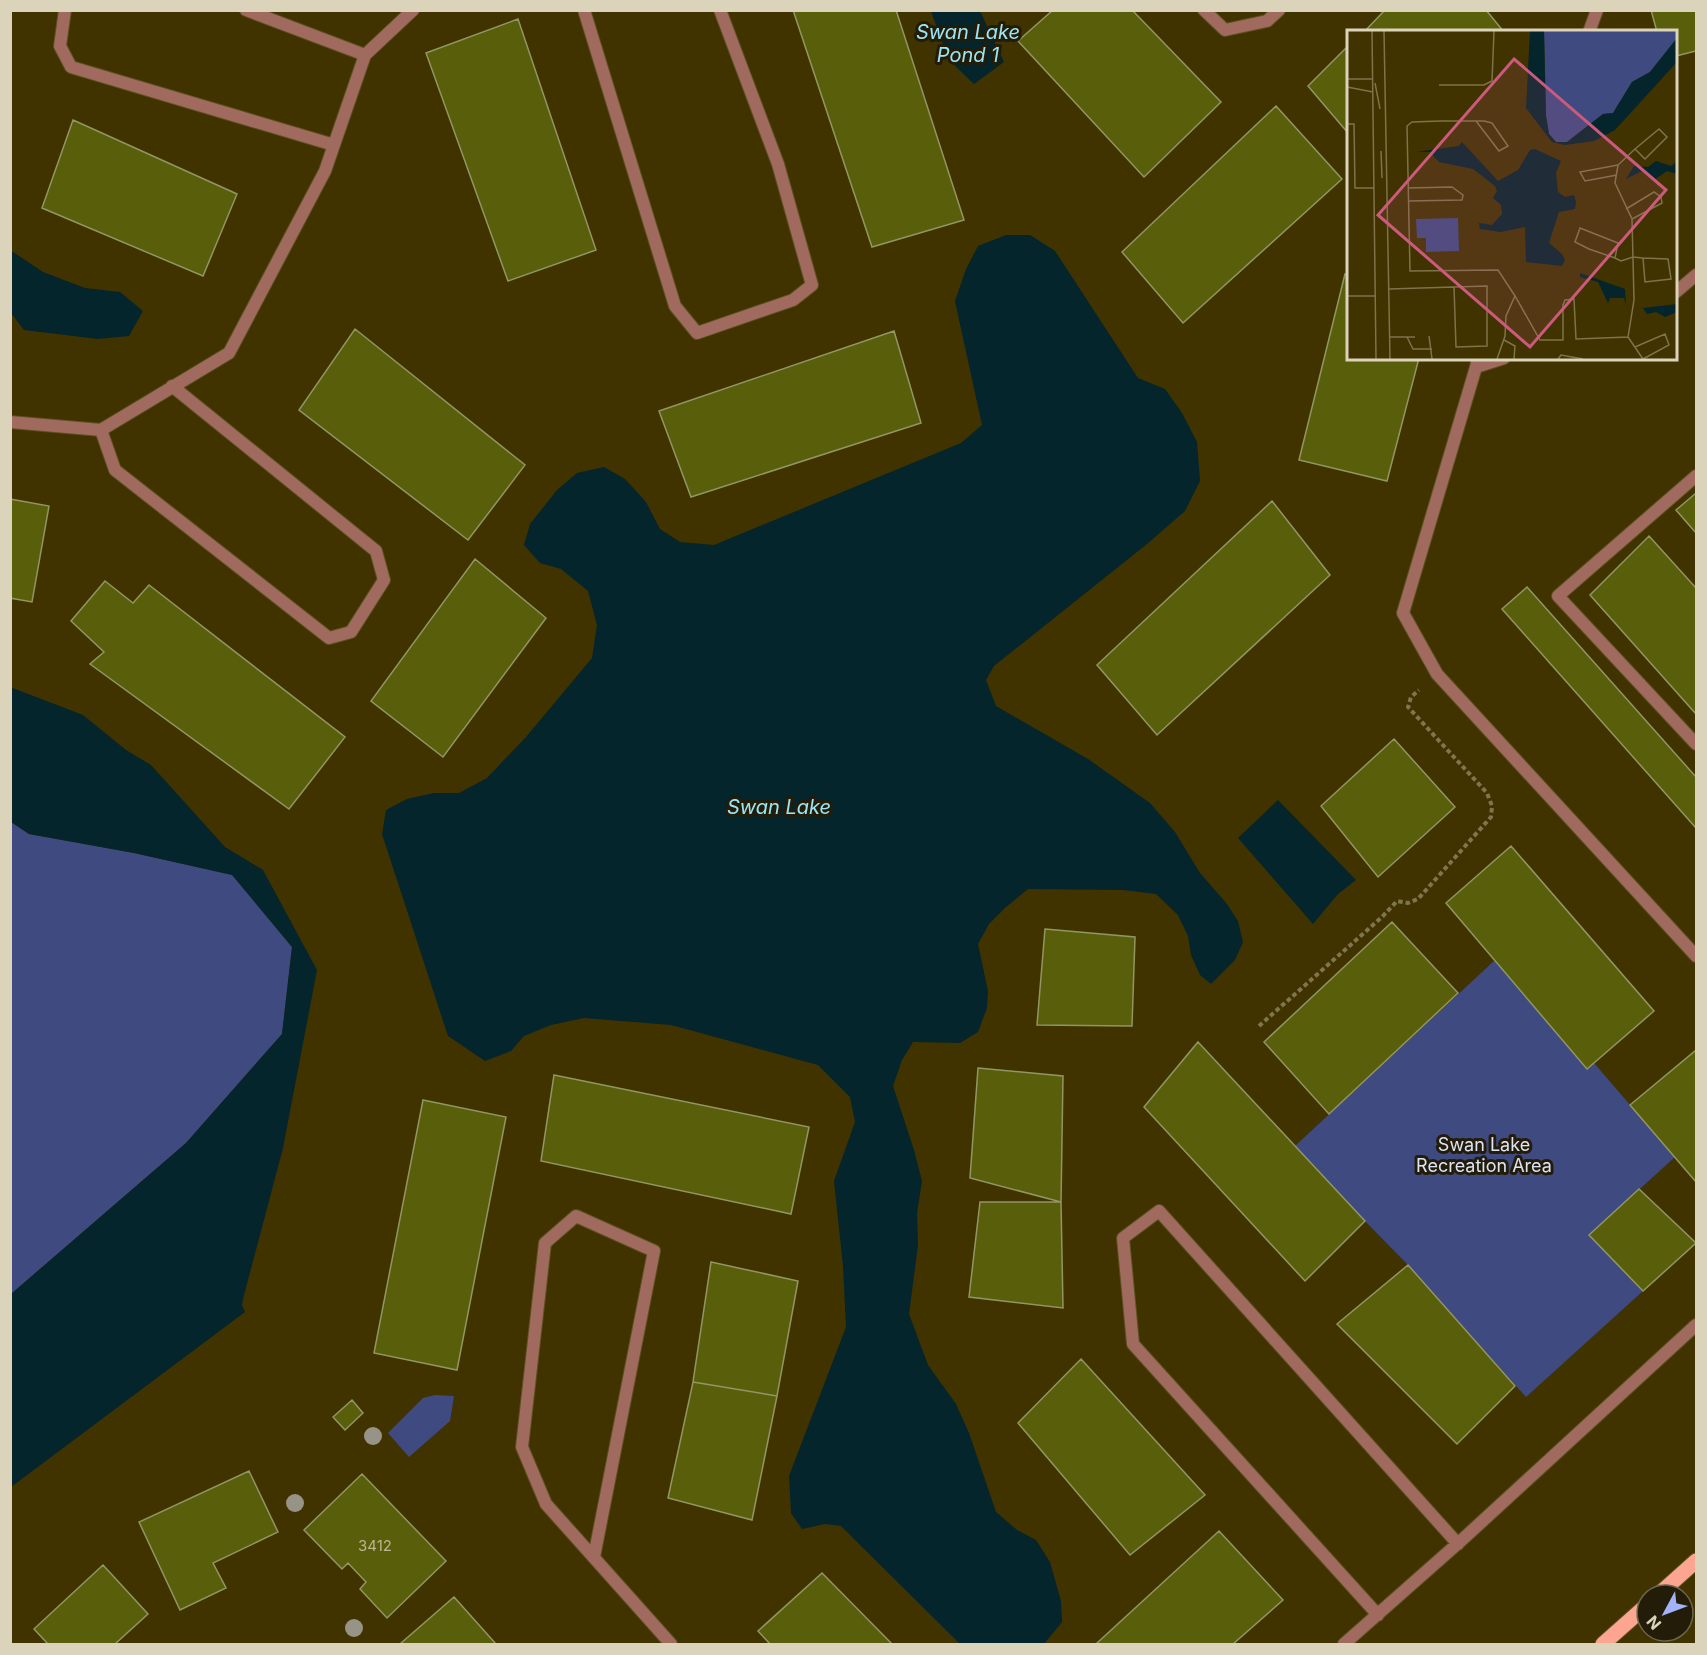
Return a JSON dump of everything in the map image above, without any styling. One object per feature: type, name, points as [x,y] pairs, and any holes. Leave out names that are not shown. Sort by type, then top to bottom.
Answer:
[{"type":"main road","points":[[1671,1583],[1696,1561]]},
{"type":"main road","points":[[1603,1644],[1635,1616]]},
{"type":"lane","points":[[65,10],[60,46],[71,67],[334,145]]},
{"type":"lane","points":[[246,10],[364,55]]},
{"type":"lane","points":[[10,422],[101,430],[229,353],[325,171],[364,55],[413,10]]},
{"type":"lane","points":[[584,10],[675,306],[697,333],[793,300],[812,285],[778,164],[720,10]]},
{"type":"lane","points":[[1204,10],[1225,30],[1267,21],[1279,10]]},
{"type":"lane","points":[[1590,30],[1597,10]]},
{"type":"lane","points":[[1677,291],[1696,275]]},
{"type":"lane","points":[[1493,360],[1477,363],[1403,613],[1437,674],[1696,956]]},
{"type":"lane","points":[[101,430],[115,470],[329,638],[351,632],[384,580],[376,551],[172,387]]},
{"type":"lane","points":[[1696,476],[1558,596],[1696,744]]},
{"type":"lane","points":[[1378,1614],[1133,1344],[1123,1238],[1159,1211],[1458,1544]]},
{"type":"lane","points":[[594,1557],[654,1251],[576,1216],[545,1243],[522,1447],[546,1504],[671,1644]]},
{"type":"lane","points":[[1344,1644],[1458,1544],[1696,1325]]},
{"type":"path","points":[[1259,1026],[1397,901],[1408,903],[1418,899],[1491,817],[1492,806],[1487,793],[1408,707],[1411,696],[1437,674]]},
{"type":"green space","points":[[11,822],[29,834],[134,853],[233,875],[292,947],[282,1034],[186,1143],[11,1294]]},
{"type":"green space","name":"Swan Lake Recreation Area","points":[[1495,960],[1587,1069],[1594,1063],[1675,1157],[1589,1235],[1643,1291],[1526,1397],[1408,1265],[1295,1146]]},
{"type":"green space","points":[[435,1395],[454,1396],[450,1421],[409,1457],[388,1433],[423,1398]]},
{"type":"water","name":"Swan Lake Pond 1","points":[[931,11],[980,11],[1004,62],[974,84],[948,59]]},
{"type":"water","name":"Swan Lake","points":[[1006,235],[1030,235],[1055,251],[1138,378],[1165,389],[1182,413],[1197,442],[1200,481],[1185,511],[994,666],[986,680],[996,706],[1088,759],[1150,803],[1175,832],[1200,873],[1227,904],[1238,921],[1243,942],[1235,960],[1211,984],[1200,975],[1191,955],[1188,936],[1178,915],[1156,894],[1123,890],[1028,889],[989,924],[978,944],[988,991],[987,1008],[978,1032],[960,1043],[913,1042],[902,1060],[893,1086],[922,1181],[917,1213],[918,1245],[909,1314],[928,1365],[956,1404],[969,1433],[996,1512],[1017,1530],[1036,1540],[1050,1562],[1061,1601],[1062,1622],[1044,1644],[960,1644],[841,1526],[825,1524],[802,1529],[791,1513],[789,1476],[846,1327],[843,1266],[834,1181],[855,1122],[850,1097],[818,1065],[671,1025],[584,1018],[551,1025],[524,1036],[511,1051],[485,1061],[448,1036],[382,834],[386,810],[407,799],[434,793],[459,793],[487,778],[526,737],[592,658],[597,625],[588,591],[561,569],[540,563],[524,545],[530,524],[557,490],[577,473],[604,467],[625,479],[646,502],[660,529],[680,542],[714,545],[961,443],[982,425],[955,301],[966,269],[978,246]]},
{"type":"water","points":[[10,250],[43,272],[85,288],[120,292],[143,311],[129,336],[98,339],[24,330],[11,313]]},
{"type":"water","points":[[10,687],[83,715],[126,750],[151,765],[225,847],[263,870],[317,970],[283,1148],[243,1299],[242,1305],[245,1312],[11,1487],[11,1294],[186,1143],[282,1034],[292,947],[232,875],[134,853],[29,834],[11,822]]},
{"type":"water","points":[[1278,800],[1356,880],[1338,894],[1313,924],[1238,838]]},
{"type":"building","points":[[793,10],[896,10],[964,220],[872,247]]},
{"type":"building","points":[[1053,10],[1132,10],[1221,102],[1144,177],[1018,41]]},
{"type":"building","points":[[1385,10],[1486,10],[1502,30],[1366,30]]},
{"type":"building","points":[[1651,10],[1696,10],[1696,51],[1677,56],[1677,30],[1656,30]]},
{"type":"building","points":[[518,19],[596,250],[508,281],[426,53]]},
{"type":"building","points":[[1347,47],[1347,132],[1308,86]]},
{"type":"building","points":[[1276,106],[1342,179],[1183,323],[1122,252]]},
{"type":"building","points":[[73,120],[237,194],[203,276],[42,208]]},
{"type":"building","points":[[1345,274],[1347,275],[1347,360],[1418,360],[1387,481],[1299,460]]},
{"type":"building","points":[[355,329],[525,465],[468,540],[299,410]]},
{"type":"building","points":[[894,331],[921,423],[691,497],[659,411]]},
{"type":"building","points":[[1696,493],[1696,533],[1676,510]]},
{"type":"building","points":[[10,499],[49,506],[32,602],[10,598]]},
{"type":"building","points":[[1272,501],[1330,575],[1157,735],[1097,665]]},
{"type":"building","points":[[1649,536],[1696,588],[1696,714],[1590,595]]},
{"type":"building","points":[[475,559],[546,618],[443,757],[371,701]]},
{"type":"building","points":[[105,581],[133,603],[149,585],[345,737],[289,809],[90,664],[104,652],[71,621]]},
{"type":"building","points":[[1527,587],[1696,777],[1696,828],[1502,609]]},
{"type":"building","points":[[1394,739],[1455,807],[1378,877],[1321,806]]},
{"type":"building","points":[[1511,846],[1654,1011],[1587,1069],[1446,903]]},
{"type":"building","points":[[1392,922],[1458,993],[1329,1114],[1264,1042]]},
{"type":"building","points":[[1045,929],[1135,937],[1132,1026],[1037,1025]]},
{"type":"building","points":[[1198,1042],[1365,1221],[1305,1281],[1144,1107]]},
{"type":"building","points":[[1695,1051],[1696,1053],[1696,1182],[1630,1105]]},
{"type":"building","points":[[978,1068],[1063,1076],[1061,1202],[970,1178]]},
{"type":"building","points":[[554,1075],[809,1127],[791,1214],[541,1161]]},
{"type":"building","points":[[423,1100],[506,1117],[457,1370],[374,1353]]},
{"type":"building","points":[[1639,1189],[1696,1243],[1643,1291],[1589,1235]]},
{"type":"building","points":[[980,1202],[1061,1202],[1063,1308],[969,1297]]},
{"type":"building","points":[[711,1262],[798,1281],[777,1396],[693,1382]]},
{"type":"building","points":[[1408,1265],[1515,1386],[1457,1444],[1337,1324]]},
{"type":"building","points":[[1081,1359],[1205,1495],[1130,1555],[1018,1423]]},
{"type":"building","points":[[693,1382],[777,1396],[752,1520],[668,1498]]},
{"type":"building","points":[[352,1400],[363,1413],[345,1430],[333,1417]]},
{"type":"building","points":[[249,1471],[278,1532],[213,1563],[226,1588],[180,1610],[139,1522]]},
{"type":"building","points":[[362,1474],[446,1561],[387,1618],[360,1589],[366,1582],[348,1563],[342,1569],[304,1530]]},
{"type":"building","points":[[1219,1531],[1283,1600],[1233,1644],[1096,1644]]},
{"type":"building","points":[[103,1565],[148,1614],[115,1644],[48,1644],[34,1629]]},
{"type":"building","points":[[822,1573],[892,1644],[770,1644],[758,1631]]},
{"type":"building","points":[[454,1597],[496,1644],[400,1644]]}]
